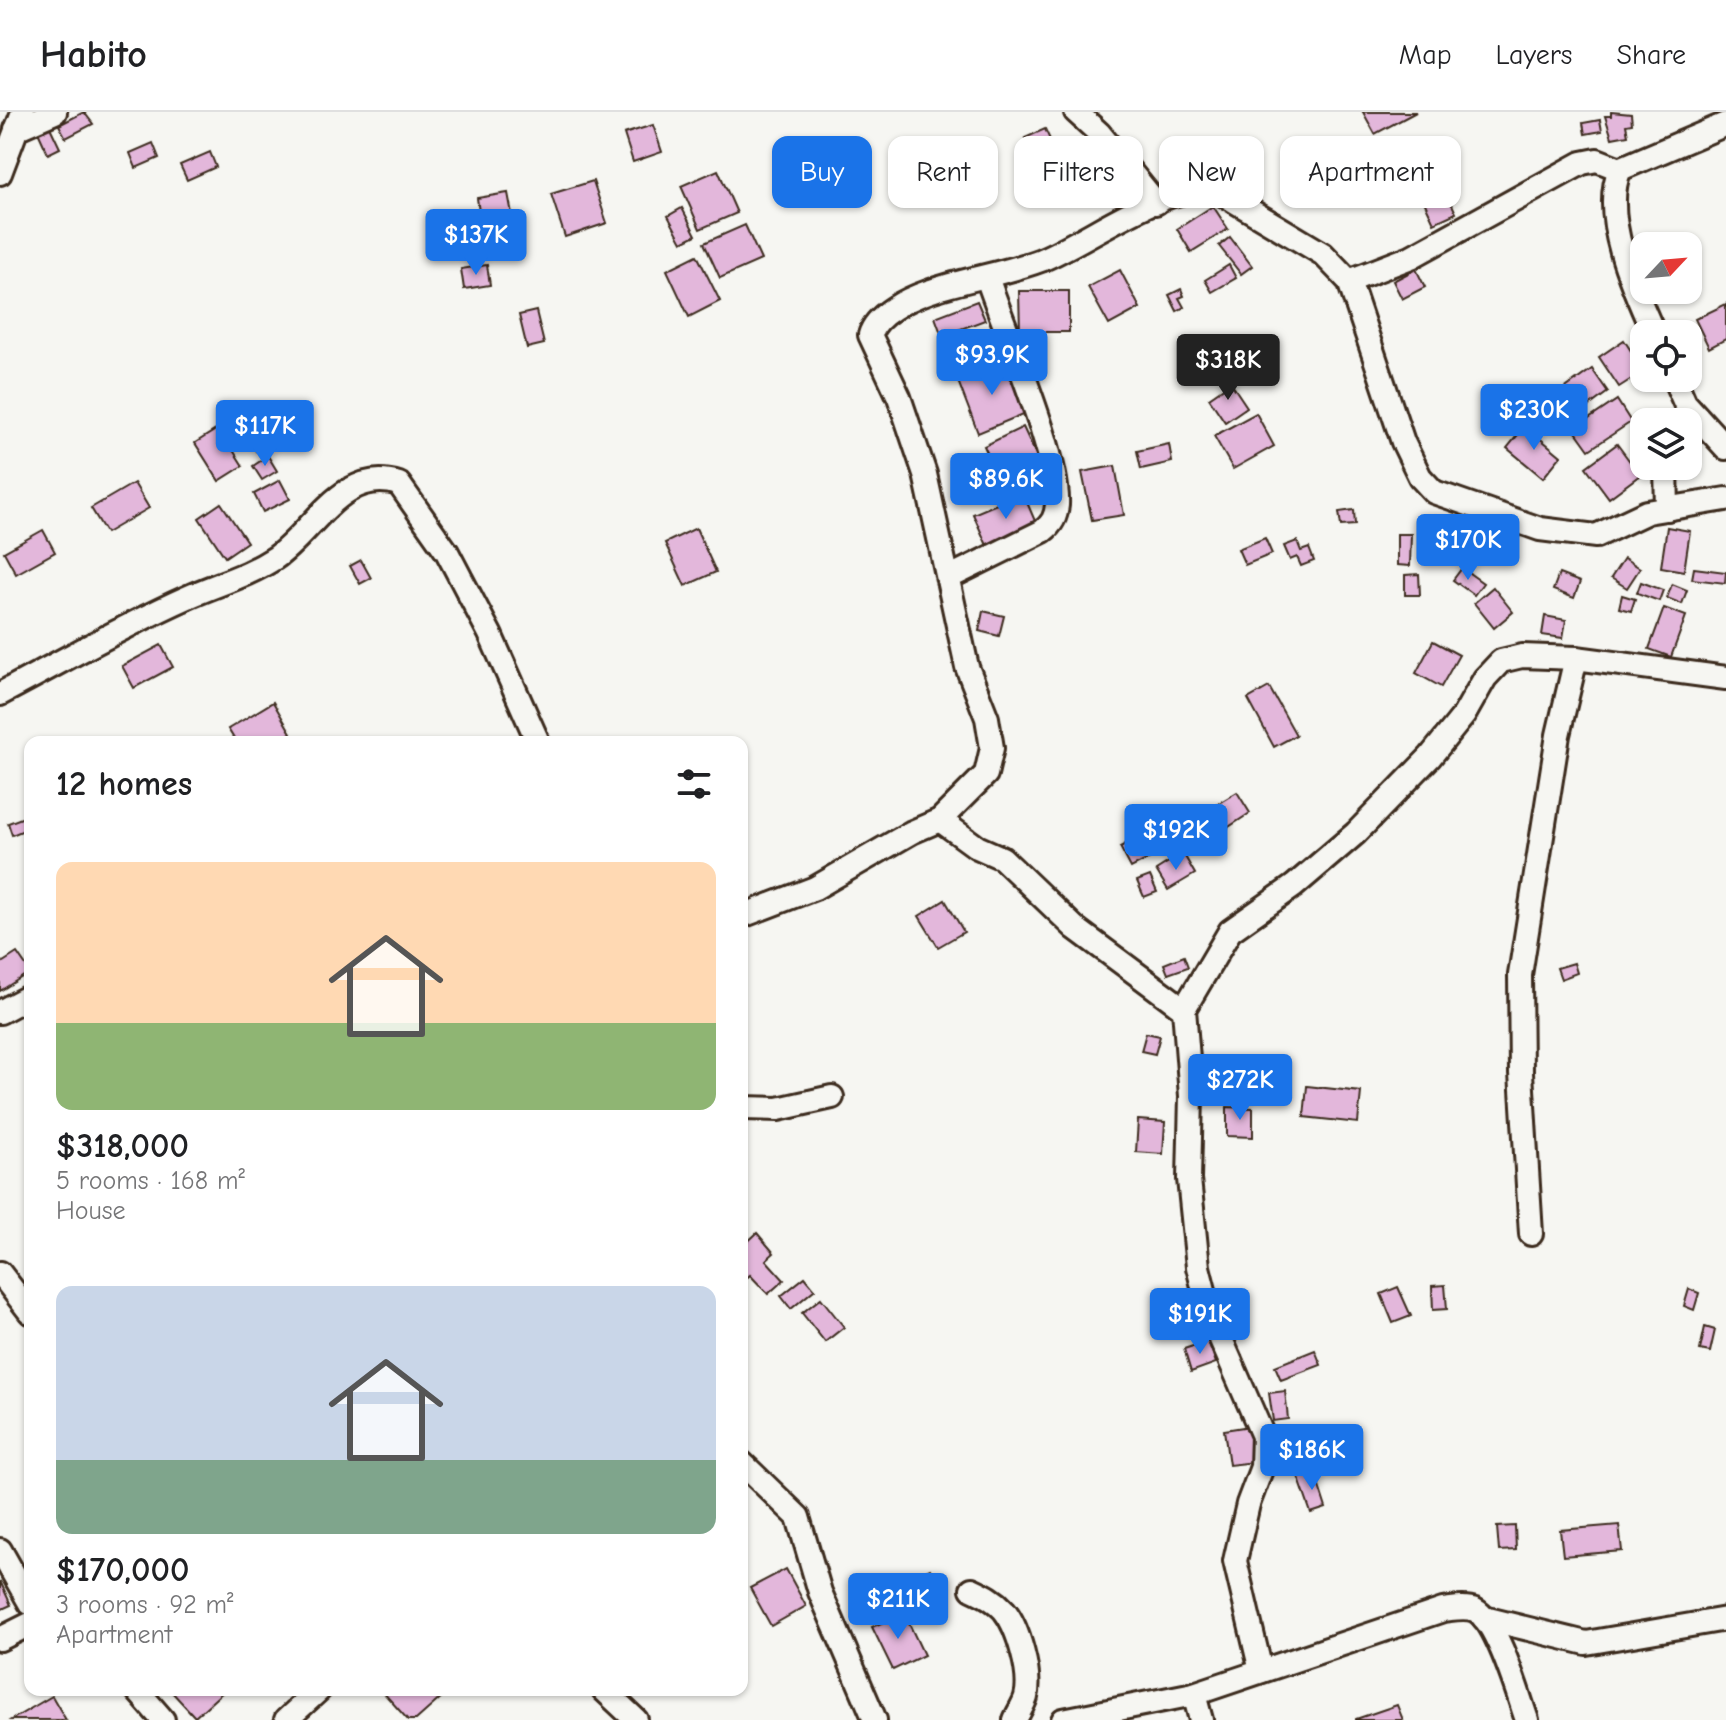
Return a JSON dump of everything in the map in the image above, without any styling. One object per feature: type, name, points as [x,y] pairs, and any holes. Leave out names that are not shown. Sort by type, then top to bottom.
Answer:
[{"type":"street","points":[[0,173],[20,120],[55,112]]},
{"type":"street","points":[[1076,112],[1099,133],[1156,203]]},
{"type":"street","points":[[1648,320],[1630,279],[1613,203],[1614,183],[1620,169],[1726,124]]},
{"type":"street","points":[[1349,281],[1424,251],[1582,163],[1597,160],[1620,169]]},
{"type":"street","points":[[748,914],[815,888],[912,832],[940,820],[986,774],[992,748],[987,718],[967,667],[925,474],[899,397],[870,335],[873,326],[887,313],[927,292],[1040,260],[1156,203],[1198,187],[1216,190],[1294,240],[1323,254],[1349,281],[1403,442],[1420,477],[1434,492],[1540,529],[1596,536],[1647,512],[1726,499]]},
{"type":"street","points":[[948,578],[1043,531],[1052,523],[1057,504],[1050,462],[987,277]]},
{"type":"street","points":[[1702,429],[1726,448]]},
{"type":"street","points":[[0,694],[186,598],[245,576],[278,555],[355,484],[386,480],[399,484],[447,552],[490,634],[535,736]]},
{"type":"street","points":[[1666,480],[1667,509]]},
{"type":"street","points":[[1261,1671],[1235,1561],[1248,1504],[1262,1467],[1263,1436],[1210,1314],[1198,1267],[1189,1179],[1191,1096],[1184,1009],[1230,931],[1294,886],[1356,833],[1430,757],[1464,715],[1485,678],[1501,661],[1522,656],[1576,658],[1726,678]]},
{"type":"street","points":[[1531,1234],[1521,1073],[1520,975],[1558,735],[1576,658]]},
{"type":"street","points":[[940,820],[977,847],[1002,858],[1075,928],[1184,1009]]},
{"type":"street","points":[[0,1012],[24,999]]},
{"type":"street","points":[[748,1108],[778,1109],[832,1097]]},
{"type":"street","points":[[0,1273],[24,1304]]},
{"type":"street","points":[[748,1469],[798,1517],[825,1605],[875,1720]]},
{"type":"street","points":[[0,1550],[24,1592]]},
{"type":"street","points":[[972,1589],[992,1598],[1006,1613],[1014,1632],[1026,1672],[1027,1695],[1015,1720]]},
{"type":"street","points":[[1063,1720],[1194,1694],[1443,1610],[1466,1608],[1484,1618],[1586,1643],[1726,1619]]},
{"type":"street","points":[[1484,1618],[1527,1720]]},
{"type":"street","points":[[0,1639],[24,1627]]},
{"type":"street","points":[[1194,1694],[1201,1720]]},
{"type":"street","points":[[142,1696],[163,1720]]},
{"type":"street","points":[[286,1720],[312,1696]]},
{"type":"street","points":[[610,1696],[636,1720]]},
{"type":"building","points":[[84,112],[93,124],[66,138],[59,125]]},
{"type":"building","points":[[1363,112],[1416,112],[1375,134]]},
{"type":"building","points":[[1611,112],[1631,114],[1632,124],[1626,125],[1628,135],[1612,138],[1605,116],[1611,116]]},
{"type":"building","points":[[1600,120],[1602,131],[1585,134],[1583,123]]},
{"type":"building","points":[[653,125],[662,152],[633,162],[624,134]]},
{"type":"building","points":[[50,127],[60,148],[48,154],[38,132]]},
{"type":"building","points":[[1045,129],[1048,136],[1029,136]]},
{"type":"building","points":[[153,143],[159,158],[136,168],[130,153]]},
{"type":"building","points":[[210,152],[216,167],[187,180],[180,165]]},
{"type":"building","points":[[718,170],[737,213],[700,229],[681,186]]},
{"type":"building","points":[[593,181],[607,223],[565,237],[551,194]]},
{"type":"building","points":[[508,193],[512,214],[480,219],[477,198]]},
{"type":"building","points":[[682,208],[696,235],[682,242],[668,216]]},
{"type":"building","points":[[1214,208],[1228,229],[1191,252],[1177,229]]},
{"type":"building","points":[[1427,208],[1454,208],[1456,213],[1434,223]]},
{"type":"building","points":[[745,225],[761,260],[720,278],[704,243]]},
{"type":"building","points":[[1230,237],[1252,266],[1241,274],[1219,246]]},
{"type":"building","points":[[697,255],[720,301],[689,317],[667,270]]},
{"type":"building","points":[[487,265],[490,285],[464,289],[461,269]]},
{"type":"building","points":[[1229,265],[1236,278],[1212,292],[1205,280]]},
{"type":"building","points":[[1416,269],[1425,287],[1402,299],[1393,281]]},
{"type":"building","points":[[1120,270],[1140,308],[1109,325],[1088,287]]},
{"type":"building","points":[[1181,289],[1184,296],[1179,298],[1184,307],[1177,311],[1169,295]]},
{"type":"building","points":[[1019,291],[1069,291],[1069,332],[1020,332]]},
{"type":"building","points":[[977,301],[985,320],[942,336],[935,317]]},
{"type":"building","points":[[1726,304],[1726,339],[1709,348],[1702,334],[1702,320],[1695,319]]},
{"type":"building","points":[[536,311],[544,344],[527,348],[519,315]]},
{"type":"building","points":[[1624,340],[1630,349],[1630,380],[1619,387],[1599,357]]},
{"type":"building","points":[[1006,362],[1026,413],[978,433],[958,381]]},
{"type":"building","points":[[1592,369],[1608,392],[1566,423],[1549,400]]},
{"type":"building","points":[[1231,383],[1247,407],[1225,422],[1209,398]]},
{"type":"building","points":[[1617,400],[1630,420],[1589,450],[1574,429]]},
{"type":"building","points":[[1256,413],[1274,446],[1233,469],[1214,436]]},
{"type":"building","points":[[278,419],[286,433],[256,451],[247,437]]},
{"type":"building","points":[[1525,426],[1561,456],[1543,478],[1507,448]]},
{"type":"building","points":[[1023,427],[1044,472],[1005,491],[984,446]]},
{"type":"building","points":[[219,428],[243,466],[219,481],[195,443]]},
{"type":"building","points":[[1169,444],[1172,462],[1141,469],[1137,451]]},
{"type":"building","points":[[1617,444],[1630,462],[1630,480],[1633,480],[1609,498],[1586,467]]},
{"type":"building","points":[[268,456],[277,471],[262,480],[253,466]]},
{"type":"building","points":[[1115,466],[1124,515],[1092,520],[1082,472]]},
{"type":"building","points":[[280,480],[290,499],[263,512],[254,494]]},
{"type":"building","points":[[134,483],[149,508],[106,533],[91,508]]},
{"type":"building","points":[[1023,493],[1038,528],[989,550],[973,514]]},
{"type":"building","points":[[221,503],[247,542],[225,557],[199,518]]},
{"type":"building","points":[[1354,510],[1355,525],[1341,526],[1339,512]]},
{"type":"building","points":[[1435,516],[1448,518],[1445,537],[1432,535]]},
{"type":"building","points":[[1667,527],[1690,531],[1684,571],[1661,567]]},
{"type":"building","points":[[696,528],[716,572],[685,586],[665,543]]},
{"type":"building","points":[[43,530],[55,552],[16,574],[4,552]]},
{"type":"building","points":[[1397,534],[1411,534],[1410,566],[1397,565]]},
{"type":"building","points":[[1265,538],[1272,554],[1245,565],[1238,549]]},
{"type":"building","points":[[1297,541],[1301,551],[1309,548],[1314,561],[1301,566],[1297,557],[1290,560],[1284,546]]},
{"type":"building","points":[[1624,558],[1640,568],[1627,588],[1611,578]]},
{"type":"building","points":[[361,560],[371,578],[360,584],[350,566]]},
{"type":"building","points":[[1462,568],[1483,583],[1474,595],[1453,580]]},
{"type":"building","points":[[1694,568],[1726,572],[1725,583],[1692,579]]},
{"type":"building","points":[[1419,574],[1420,595],[1405,595],[1405,575]]},
{"type":"building","points":[[1559,574],[1580,582],[1574,598],[1553,590]]},
{"type":"building","points":[[1641,582],[1663,590],[1659,601],[1637,593]]},
{"type":"building","points":[[1672,584],[1687,590],[1682,604],[1667,598]]},
{"type":"building","points":[[1493,587],[1513,612],[1494,628],[1474,603]]},
{"type":"building","points":[[1622,595],[1635,599],[1631,611],[1619,608]]},
{"type":"building","points":[[1664,608],[1686,616],[1671,657],[1649,649]]},
{"type":"building","points":[[983,611],[1004,616],[999,636],[979,631]]},
{"type":"building","points":[[1545,616],[1566,620],[1563,638],[1542,635]]},
{"type":"building","points":[[1433,641],[1459,655],[1441,687],[1416,673]]},
{"type":"building","points":[[161,645],[173,667],[134,688],[122,666]]},
{"type":"building","points":[[1269,687],[1296,735],[1274,747],[1248,699]]},
{"type":"building","points":[[273,702],[291,733],[286,736],[232,736],[228,729]]},
{"type":"building","points":[[1237,792],[1250,813],[1227,828],[1214,806]]},
{"type":"building","points":[[1160,816],[1172,837],[1159,844],[1147,824]]},
{"type":"building","points":[[24,817],[24,830],[12,835],[8,823]]},
{"type":"building","points":[[1143,835],[1154,856],[1131,868],[1120,847]]},
{"type":"building","points":[[1183,853],[1195,874],[1168,890],[1156,870]]},
{"type":"building","points":[[1150,876],[1157,892],[1144,897],[1137,881]]},
{"type":"building","points":[[945,900],[964,932],[938,947],[919,916]]},
{"type":"building","points":[[17,953],[24,963],[24,976],[0,991],[0,964]]},
{"type":"building","points":[[1184,956],[1188,967],[1168,974],[1164,964]]},
{"type":"building","points":[[1574,963],[1577,973],[1561,979],[1557,968]]},
{"type":"building","points":[[1146,1033],[1160,1036],[1155,1054],[1141,1051]]},
{"type":"building","points":[[1230,1059],[1249,1063],[1242,1094],[1224,1090]]},
{"type":"building","points":[[1307,1086],[1361,1092],[1358,1123],[1304,1117]]},
{"type":"building","points":[[1227,1107],[1253,1108],[1253,1137],[1227,1136]]},
{"type":"building","points":[[1138,1120],[1165,1122],[1163,1154],[1136,1152]]},
{"type":"building","points":[[757,1233],[774,1253],[766,1260],[784,1280],[768,1294],[750,1275],[748,1277],[748,1241]]},
{"type":"building","points":[[805,1277],[815,1289],[791,1309],[781,1296]]},
{"type":"building","points":[[1445,1285],[1447,1309],[1433,1310],[1432,1286]]},
{"type":"building","points":[[1398,1287],[1411,1316],[1393,1323],[1381,1294]]},
{"type":"building","points":[[1689,1289],[1699,1293],[1694,1310],[1684,1306]]},
{"type":"building","points":[[821,1298],[844,1327],[825,1342],[802,1313]]},
{"type":"building","points":[[1705,1327],[1715,1330],[1710,1352],[1700,1350]]},
{"type":"building","points":[[1208,1341],[1216,1363],[1191,1372],[1184,1349]]},
{"type":"building","points":[[1315,1350],[1321,1365],[1281,1380],[1275,1366]]},
{"type":"building","points":[[1285,1391],[1288,1419],[1273,1421],[1269,1393]]},
{"type":"building","points":[[1250,1426],[1255,1462],[1229,1465],[1224,1430]]},
{"type":"building","points":[[1314,1471],[1326,1508],[1311,1513],[1298,1476]]},
{"type":"building","points":[[1619,1525],[1622,1551],[1563,1556],[1560,1530]]},
{"type":"building","points":[[1515,1526],[1516,1550],[1499,1551],[1497,1527]]},
{"type":"building","points":[[786,1569],[806,1606],[771,1626],[750,1588]]},
{"type":"building","points":[[930,1569],[940,1589],[921,1598],[912,1578]]},
{"type":"building","points":[[0,1581],[11,1605],[0,1610]]},
{"type":"building","points":[[904,1613],[924,1655],[893,1670],[872,1627]]},
{"type":"building","points":[[52,1696],[66,1720],[11,1720]]},
{"type":"building","points":[[176,1696],[218,1696],[195,1717]]},
{"type":"building","points":[[386,1696],[443,1696],[416,1720],[408,1720]]},
{"type":"building","points":[[1397,1705],[1403,1720],[1356,1720],[1356,1719]]}]
